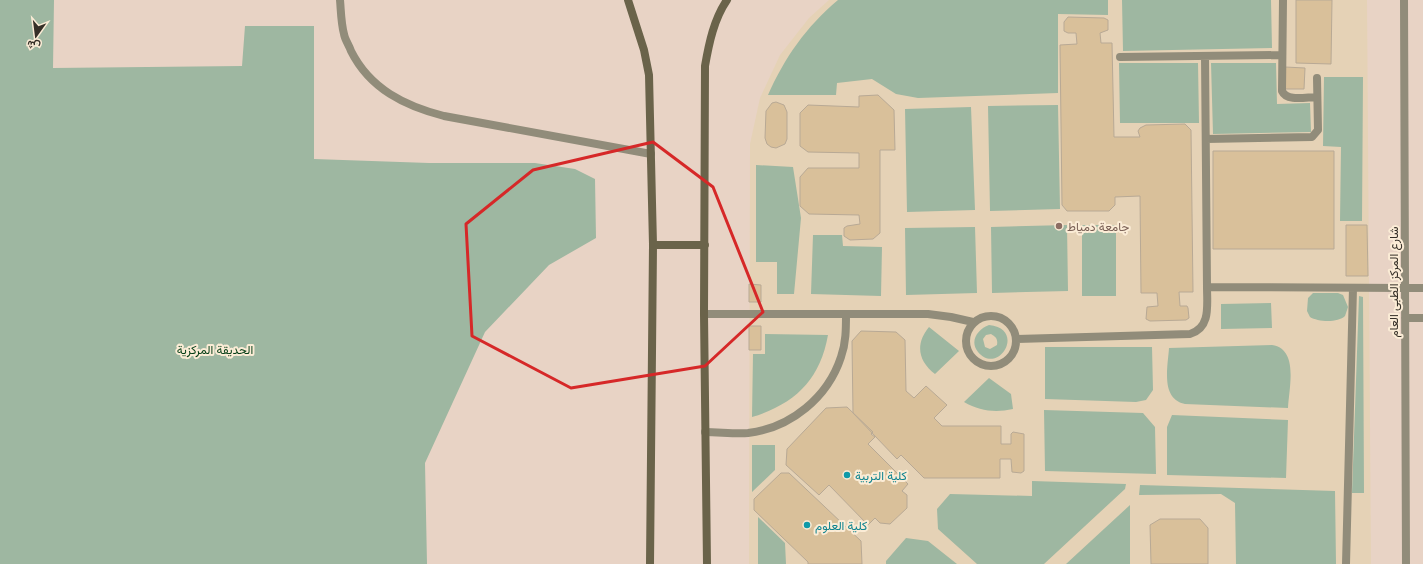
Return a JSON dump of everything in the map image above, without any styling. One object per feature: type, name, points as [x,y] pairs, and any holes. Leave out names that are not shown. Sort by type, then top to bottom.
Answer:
[{"type":"main road","points":[[628,0],[644,50],[649,75],[653,245],[650,564]]},
{"type":"main road","points":[[707,564],[704,314],[705,66],[715,24],[727,0]]},
{"type":"main road","points":[[653,245],[705,245]]},
{"type":"street","points":[[340,0],[344,35],[356,59],[373,80],[394,97],[418,110],[651,154]]},
{"type":"street","points":[[1283,0],[1281,55],[1282,90],[1284,95],[1292,98],[1317,97]]},
{"type":"street","name":"شارع المركز الطبى العام","points":[[1404,0],[1406,564]]},
{"type":"street","points":[[1120,57],[1281,55]]},
{"type":"street","points":[[1016,339],[1190,334],[1196,332],[1204,324],[1207,287],[1205,56]]},
{"type":"street","points":[[1206,139],[1312,137],[1318,130],[1317,78]]},
{"type":"street","points":[[1207,287],[1423,288]]},
{"type":"street","points":[[1346,564],[1353,288]]},
{"type":"street","points":[[704,314],[928,314],[973,322]]},
{"type":"street","points":[[705,432],[748,433],[768,429],[788,420],[806,408],[821,394],[833,376],[841,356],[846,335],[846,314]]},
{"type":"street","points":[[986,316],[1000,317],[1012,326],[1016,339],[1016,346],[1009,359],[996,366],[982,364],[970,356],[965,342],[968,328],[973,322],[986,316]]},
{"type":"street","points":[[1404,318],[1423,318]]},
{"type":"highlighted area","points":[[653,142],[713,187],[763,312],[705,366],[571,388],[472,336],[466,224],[533,170]]},
{"type":"shaded area","points":[[0,0],[1423,0],[1423,564],[0,564]]},
{"type":"shaded area","name":"جامعة دمياط","points":[[829,0],[1367,0],[1371,564],[749,564],[750,144],[760,98],[780,55],[809,18]]},
{"type":"green space","name":"الحديقة المركزية","points":[[0,0],[54,0],[53,68],[242,66],[245,26],[314,26],[314,159],[429,163],[535,163],[575,169],[595,179],[596,238],[549,265],[485,332],[425,463],[427,564],[0,564]]},
{"type":"green space","points":[[838,0],[1108,0],[1108,15],[1058,14],[1058,93],[918,98],[896,94],[872,79],[837,83],[836,95],[768,95],[797,43],[816,21]]},
{"type":"green space","points":[[1122,0],[1271,0],[1272,48],[1123,51]]},
{"type":"green space","points":[[1119,63],[1198,63],[1199,123],[1120,123]]},
{"type":"green space","points":[[1211,63],[1276,63],[1277,104],[1310,103],[1311,132],[1213,134]]},
{"type":"green space","points":[[1324,77],[1363,77],[1362,221],[1340,221],[1341,147],[1323,146]]},
{"type":"green space","points":[[1058,105],[1060,209],[990,211],[988,106]]},
{"type":"green space","points":[[971,107],[975,210],[907,212],[905,109]]},
{"type":"green space","points":[[756,165],[793,167],[801,218],[794,294],[777,294],[777,262],[756,262]]},
{"type":"green space","points":[[1067,225],[1068,291],[992,293],[991,227]]},
{"type":"green space","points":[[1082,225],[1116,225],[1116,296],[1082,296]]},
{"type":"green space","points":[[975,227],[977,293],[906,295],[905,228]]},
{"type":"green space","points":[[813,235],[842,235],[843,246],[882,247],[881,296],[811,294]]},
{"type":"green space","points":[[1313,293],[1338,293],[1343,295],[1348,307],[1345,316],[1333,321],[1318,320],[1310,317],[1307,311],[1308,298]]},
{"type":"green space","points":[[1359,296],[1363,297],[1364,493],[1352,493]]},
{"type":"green space","points":[[1271,303],[1272,328],[1221,329],[1221,304]]},
{"type":"green space","points":[[989,325],[1000,328],[1006,334],[1007,342],[1005,349],[1000,355],[994,358],[986,358],[975,348],[974,344],[976,336],[981,329]],"holes":[[[991,334],[997,340],[997,345],[990,349],[985,347],[983,339],[986,335]]]},
{"type":"green space","points":[[929,327],[959,351],[935,374],[925,364],[920,352],[922,340]]},
{"type":"green space","points":[[765,334],[828,335],[819,365],[803,388],[781,405],[752,417],[753,354],[765,354]]},
{"type":"green space","points":[[1272,345],[1280,348],[1286,354],[1289,361],[1290,380],[1288,408],[1185,404],[1177,401],[1172,396],[1167,381],[1169,348]]},
{"type":"green space","points":[[1045,347],[1152,347],[1153,390],[1146,400],[1136,402],[1045,399]]},
{"type":"green space","points":[[989,378],[1011,394],[1013,409],[994,411],[982,409],[964,402]]},
{"type":"green space","points":[[1044,410],[1143,413],[1155,427],[1156,474],[1045,471]]},
{"type":"green space","points":[[1172,415],[1288,420],[1286,478],[1167,475],[1167,427]]},
{"type":"green space","points":[[752,445],[775,445],[775,470],[752,492]]},
{"type":"green space","points":[[1032,481],[1126,484],[1125,489],[1044,564],[977,564],[938,529],[937,509],[950,494],[1032,496]]},
{"type":"green space","points":[[1140,485],[1335,491],[1336,564],[1236,564],[1235,503],[1221,494],[1139,495]]},
{"type":"green space","points":[[1130,505],[1130,564],[1066,564]]},
{"type":"green space","points":[[758,517],[785,543],[786,564],[758,564]]},
{"type":"green space","points":[[906,538],[928,541],[957,564],[886,564],[886,561]]},
{"type":"building","points":[[1296,0],[1332,0],[1331,64],[1296,63]]},
{"type":"building","points":[[1068,17],[1104,18],[1108,20],[1108,30],[1100,33],[1101,43],[1112,43],[1114,137],[1140,137],[1138,131],[1146,125],[1185,124],[1191,130],[1193,292],[1179,292],[1180,306],[1187,306],[1188,308],[1189,318],[1186,320],[1150,321],[1146,319],[1147,307],[1158,306],[1157,293],[1141,293],[1140,196],[1115,197],[1115,205],[1109,211],[1067,211],[1062,205],[1060,45],[1077,44],[1076,33],[1068,33],[1064,31],[1064,22]]},
{"type":"building","points":[[1285,67],[1305,68],[1304,89],[1284,89]]},
{"type":"building","points":[[878,95],[894,110],[895,150],[880,150],[880,233],[873,239],[850,240],[844,236],[844,228],[847,226],[860,224],[859,215],[809,214],[800,206],[800,177],[808,168],[859,168],[859,153],[808,152],[800,146],[800,113],[808,105],[859,107],[859,96]]},
{"type":"building","points":[[776,102],[784,105],[787,112],[787,139],[785,144],[776,148],[767,144],[765,138],[766,111],[772,103]]},
{"type":"building","points":[[1213,151],[1334,151],[1334,249],[1213,249]]},
{"type":"building","points":[[1346,225],[1367,225],[1368,276],[1346,276]]},
{"type":"building","points":[[749,284],[761,285],[761,302],[749,302]]},
{"type":"building","points":[[749,326],[761,326],[761,350],[749,350]]},
{"type":"building","points":[[861,331],[896,332],[905,340],[906,391],[914,398],[926,386],[947,405],[934,418],[942,426],[1001,426],[1001,444],[1011,444],[1011,434],[1013,432],[1024,434],[1024,471],[1021,473],[1012,472],[1011,459],[1000,459],[1000,478],[924,478],[901,455],[897,459],[853,413],[852,341]]},
{"type":"building","name":"كلية التربية","points":[[847,407],[873,432],[871,434],[875,437],[868,444],[908,484],[902,491],[907,495],[907,508],[890,524],[880,523],[875,518],[868,525],[829,485],[819,495],[786,465],[787,449],[826,408]]},
{"type":"building","name":"كلية العلوم","points":[[781,473],[789,473],[861,541],[862,564],[808,564],[808,562],[754,510],[754,499]]},
{"type":"building","points":[[1160,519],[1200,519],[1208,528],[1208,564],[1151,564],[1150,525]]},
{"type":"place","name":"جامعة دمياط","points":[[1059,226]]},
{"type":"place","name":"كلية التربية","points":[[847,475]]},
{"type":"place","name":"كلية العلوم","points":[[807,525]]}]
